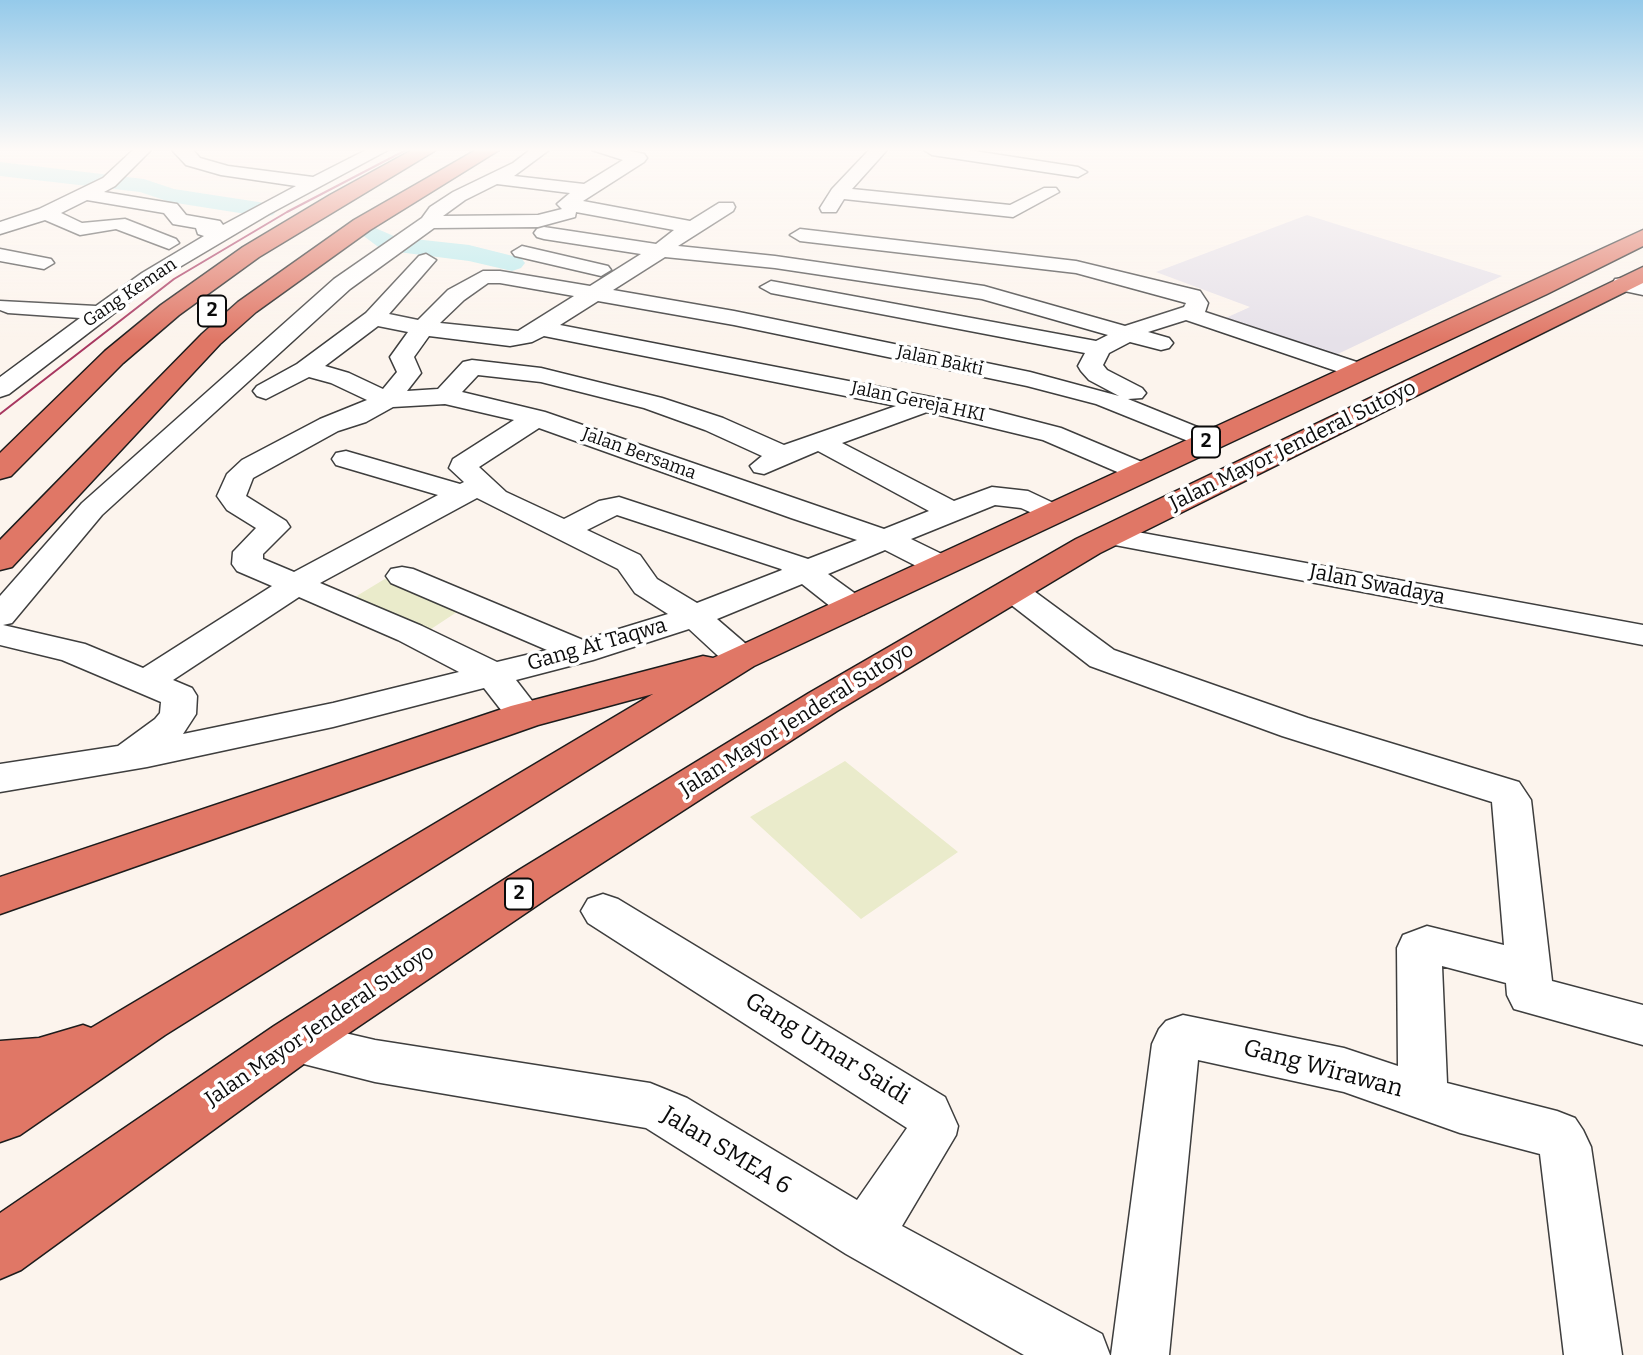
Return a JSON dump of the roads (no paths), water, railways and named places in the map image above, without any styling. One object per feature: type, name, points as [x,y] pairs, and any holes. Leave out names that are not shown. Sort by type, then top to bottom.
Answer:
[{"type":"highway","name":"2","points":[[0,470],[114,357],[170,310],[251,252],[314,213]]},
{"type":"highway","name":"2","points":[[151,366],[212,312],[285,256],[353,213]]},
{"type":"highway","points":[[0,560],[211,339],[247,307],[382,213]]},
{"type":"highway","name":"Jalan Mayor Jenderal Sutoyo","points":[[0,1117],[147,1019],[741,658],[1643,237]]},
{"type":"highway","name":"Jalan Mayor Jenderal Sutoyo","points":[[10,1231],[535,883],[777,731],[1012,590],[1110,536],[1636,282]]},
{"type":"highway","points":[[0,443],[29,416],[114,357]]},
{"type":"highway","points":[[1360,371],[1409,390]]},
{"type":"highway","name":"Jalan Mayor Jenderal Sutoyo","points":[[0,896],[525,715],[741,658]]},
{"type":"highway","points":[[0,1065],[39,1062],[88,1046],[147,1019]]},
{"type":"street","points":[[3,225],[45,213]]},
{"type":"street","points":[[46,213],[80,229],[118,223],[169,243]]},
{"type":"street","points":[[174,213],[180,220],[213,225],[205,230],[224,233]]},
{"type":"street","name":"Gang Keman","points":[[0,389],[140,283],[260,213]]},
{"type":"street","points":[[0,616],[92,509],[350,278],[429,222],[435,213]]},
{"type":"street","points":[[429,222],[538,221],[555,213]]},
{"type":"street","points":[[640,213],[720,232]]},
{"type":"street","points":[[374,318],[430,320],[510,339],[524,337],[550,323],[715,213]]},
{"type":"street","points":[[715,334],[771,287],[788,250],[825,213]]},
{"type":"street","points":[[843,213],[849,214]]},
{"type":"street","points":[[992,256],[1017,232]]},
{"type":"street","points":[[544,233],[660,251],[788,250],[992,256],[1076,267],[1188,294],[1196,299],[1193,313]]},
{"type":"street","points":[[265,391],[306,369],[374,318],[436,261],[389,249]]},
{"type":"street","points":[[788,250],[984,293],[1161,343]]},
{"type":"street","points":[[522,252],[575,266],[625,273]]},
{"type":"street","points":[[0,255],[44,263]]},
{"type":"street","name":"Jalan Bakti","points":[[467,300],[489,276],[734,318],[1074,390],[1144,413],[1208,442]]},
{"type":"street","points":[[350,278],[407,285],[467,300]]},
{"type":"street","points":[[771,287],[1099,349]]},
{"type":"street","points":[[467,300],[430,320],[402,357],[409,373],[387,400],[269,456],[245,471],[235,484],[231,496],[233,501],[275,527],[248,552],[247,564],[410,633],[492,674],[525,715]]},
{"type":"street","points":[[3,306],[98,313]]},
{"type":"street","points":[[1144,413],[1150,403],[1098,375],[1090,366],[1099,349],[1126,333],[1176,314],[1193,313],[1360,371]]},
{"type":"street","points":[[520,316],[550,323],[705,341],[688,357],[632,397],[578,431]]},
{"type":"street","name":"Jalan Gereja HKI","points":[[688,357],[920,401],[1052,434],[1139,471]]},
{"type":"street","points":[[731,487],[783,455],[920,401],[949,363]]},
{"type":"street","points":[[445,396],[469,368],[485,367],[541,375],[632,397],[713,424],[783,455]]},
{"type":"street","points":[[306,369],[340,378],[387,400]]},
{"type":"street","name":"Jalan Bersama","points":[[387,400],[445,396],[536,418],[578,431],[610,446],[886,539],[939,565]]},
{"type":"street","points":[[145,682],[294,585],[369,541],[484,482],[463,468],[463,465],[536,418]]},
{"type":"street","points":[[819,441],[953,512]]},
{"type":"street","points":[[346,459],[470,489],[496,498],[620,556],[629,562],[646,586],[695,616],[741,658]]},
{"type":"street","name":"Gang At Taqwa","points":[[0,779],[333,715],[580,652],[695,616],[953,512],[1002,495],[1028,500],[1052,513]]},
{"type":"street","points":[[564,531],[609,507],[619,506],[792,562],[852,607]]},
{"type":"street","name":"Jalan Swadaya","points":[[1110,536],[1643,635]]},
{"type":"street","points":[[402,576],[580,652]]},
{"type":"street","points":[[1012,590],[1102,658],[1296,727],[1505,792],[1511,800],[1529,983]]},
{"type":"street","name":"Gang At Taqwa","points":[[0,635],[73,652],[179,696],[180,705],[168,728],[124,757]]},
{"type":"street","name":"Gang Umar Saidi","points":[[603,911],[927,1113],[933,1126],[932,1135],[865,1235]]},
{"type":"street","points":[[1423,1097],[1419,948],[1427,944],[1643,1025]]},
{"type":"street","name":"Gang Wirawan","points":[[1140,1355],[1176,1044],[1184,1036],[1343,1070],[1423,1097],[1557,1135],[1565,1147],[1593,1355]]},
{"type":"street","name":"Jalan SMEA 6","points":[[293,1042],[375,1061],[650,1106],[669,1114],[865,1235],[1081,1355]]},
{"type":"waterway","points":[[373,234],[390,244],[469,253],[512,263]]},
{"type":"tram line","points":[[0,414],[174,279],[285,213]]}]
